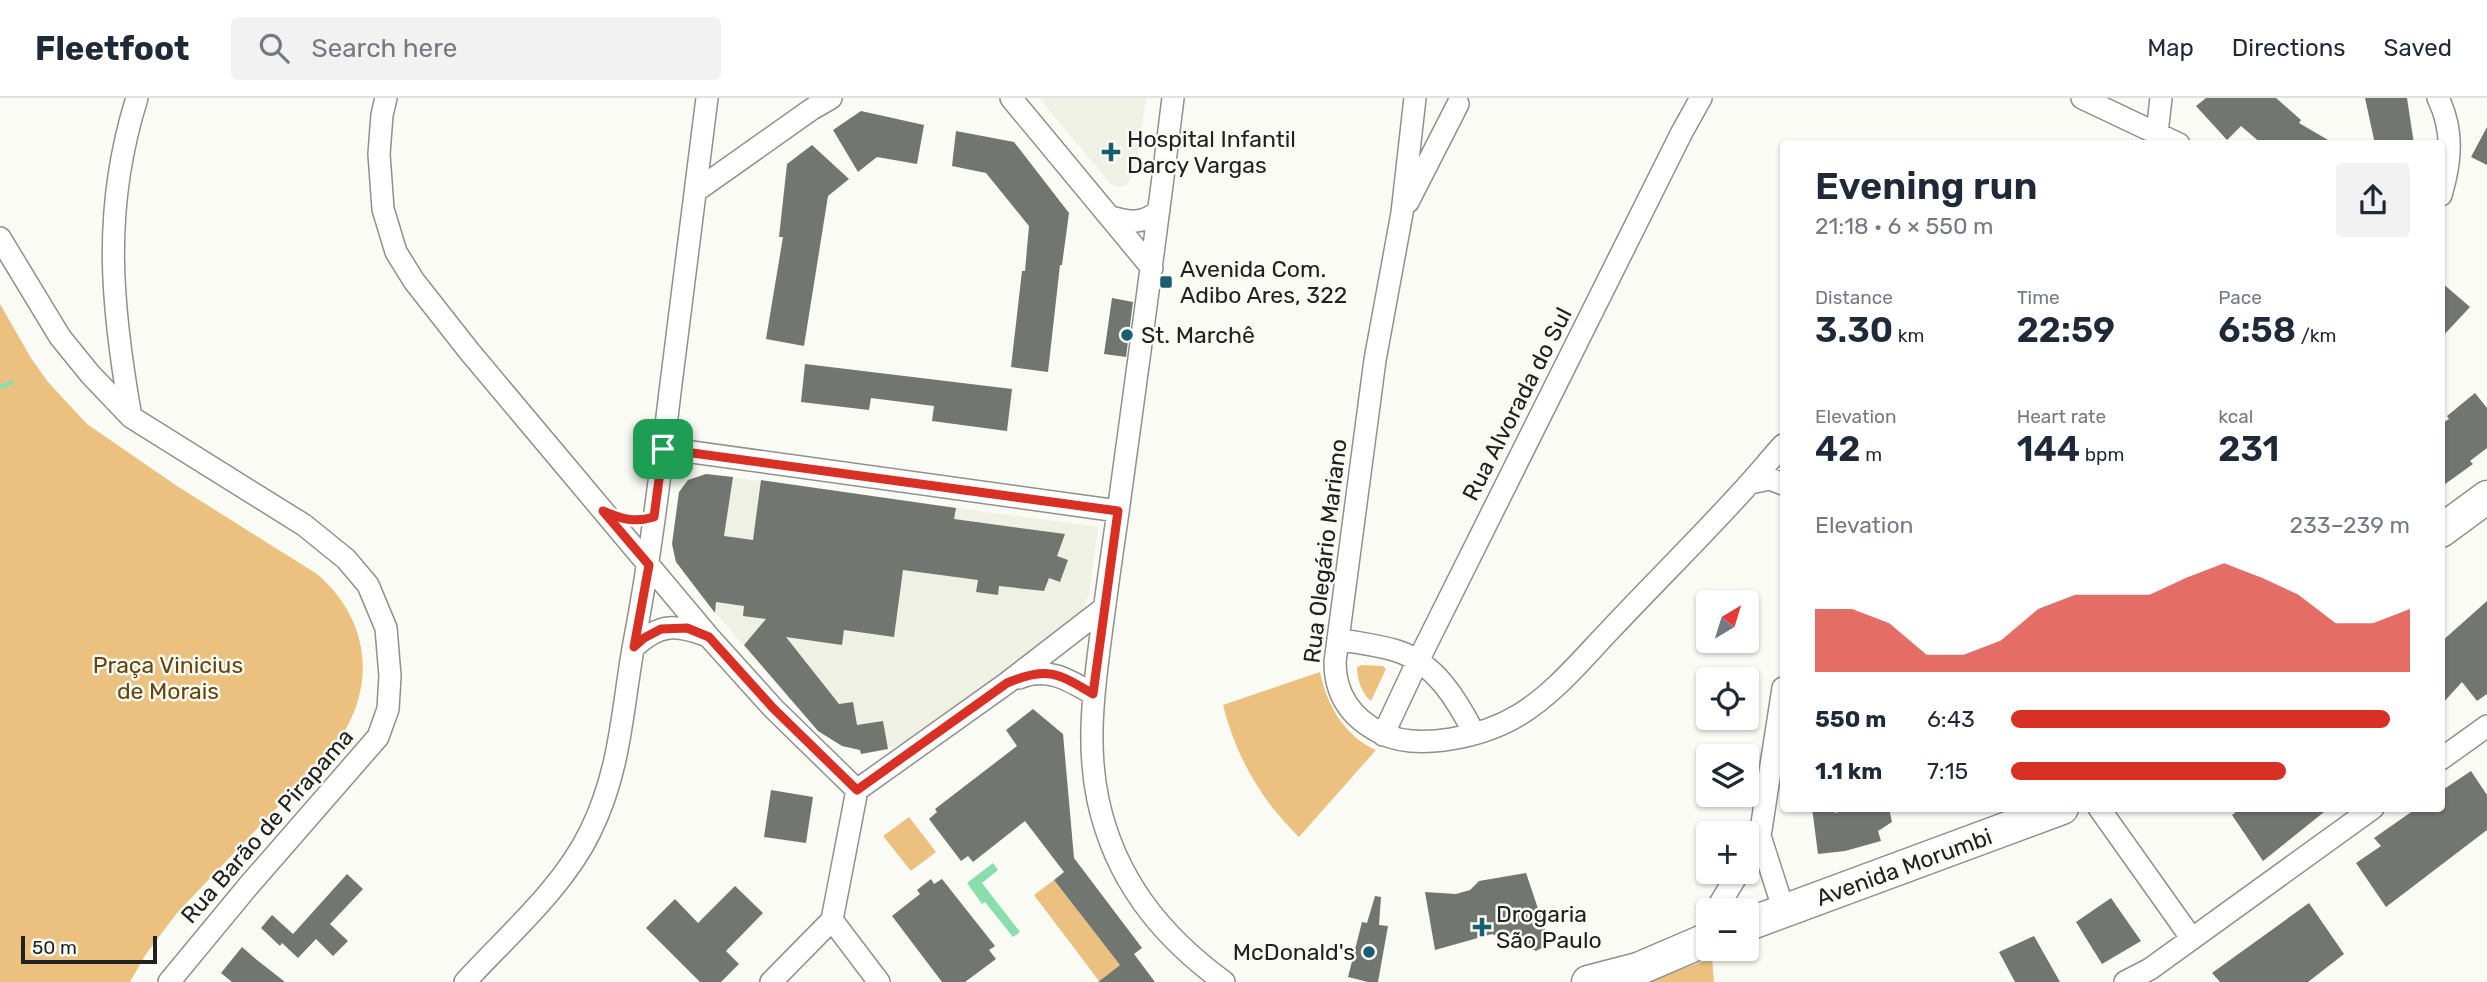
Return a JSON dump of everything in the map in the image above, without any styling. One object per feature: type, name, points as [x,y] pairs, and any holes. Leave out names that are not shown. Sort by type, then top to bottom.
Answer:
[{"type":"main road","points":[[2445,528],[2487,497]]},
{"type":"main road","name":"Avenida Morumbi","points":[[1759,920],[2008,819],[2042,812]]},
{"type":"main road","points":[[1588,982],[1628,975],[1696,940]]},
{"type":"street","points":[[131,417],[113,293],[113,223],[127,129],[137,98]]},
{"type":"street","points":[[386,98],[379,154],[383,209],[396,252],[414,281],[469,351],[709,637],[773,708],[857,790]]},
{"type":"street","points":[[465,982],[529,915],[565,872],[589,835],[609,790],[621,737],[649,565],[707,98]]},
{"type":"street","points":[[696,191],[831,98]]},
{"type":"street","points":[[1011,98],[1152,268]]},
{"type":"street","points":[[1173,98],[1090,726],[1098,800],[1115,856],[1140,900],[1168,935],[1224,982]]},
{"type":"street","name":"Rua Olegário Mariano","points":[[1415,98],[1402,213],[1376,360],[1338,639],[1335,680],[1340,696],[1361,720],[1383,734],[1410,741],[1429,742],[1474,733],[1518,716],[1555,687],[1780,448]]},
{"type":"street","name":"Rua Alvorada do Sul","points":[[1383,734],[1682,132],[1702,98]]},
{"type":"street","points":[[2082,98],[2155,138],[2161,98]]},
{"type":"street","points":[[2438,98],[2450,135],[2449,167],[2445,181]]},
{"type":"street","points":[[1412,128],[1436,121],[1460,101]]},
{"type":"street","points":[[1402,213],[1460,101]]},
{"type":"street","points":[[1111,217],[1137,222],[1146,220],[1159,210]]},
{"type":"street","name":"Rua Barão de Pirapama","points":[[0,238],[60,337],[90,374],[131,417],[304,525],[346,559],[368,585],[386,628],[390,676],[388,709],[378,737],[169,982]]},
{"type":"street","points":[[663,449],[1118,511]]},
{"type":"street","points":[[1750,483],[1770,480],[1780,483]]},
{"type":"street","points":[[603,511],[634,521],[654,517]]},
{"type":"street","points":[[771,982],[832,920],[857,790],[1007,683],[1104,608]]},
{"type":"street","points":[[634,647],[661,629],[687,628],[709,637]]},
{"type":"street","points":[[1338,639],[1398,651],[1418,661],[1436,675],[1461,708],[1474,733]]},
{"type":"street","points":[[1007,683],[1035,673],[1049,673],[1093,694]]},
{"type":"street","points":[[1780,707],[1760,836],[1784,911]]},
{"type":"street","points":[[2445,757],[2487,726]]},
{"type":"street","points":[[2102,812],[2192,939]]},
{"type":"street","points":[[2124,982],[2150,969],[2368,812]]},
{"type":"street","points":[[832,920],[879,982]]},
{"type":"shaded area","name":"Hospital Infantil Darcy Vargas","points":[[1039,98],[1146,98],[1136,166],[1127,185],[1119,187],[1111,184]]},
{"type":"shaded area","points":[[706,474],[1098,527],[1089,595],[1081,613],[1065,628],[907,743],[861,754],[860,750],[842,746],[818,731],[708,604],[676,562],[672,544],[679,492],[688,480]]},
{"type":"shaded area","points":[[993,863],[998,870],[982,883],[1020,932],[1013,937],[985,902],[982,904],[967,883]]},
{"type":"green space","name":"Praça Vinicius de Morais","points":[[0,304],[48,382],[87,424],[177,486],[317,574],[336,594],[350,615],[359,638],[363,661],[361,685],[355,709],[344,732],[328,754],[177,913],[146,954],[130,982],[0,982]]},
{"type":"green space","points":[[1383,666],[1386,669],[1371,701],[1359,681],[1357,667]]},
{"type":"green space","points":[[1320,672],[1332,707],[1346,728],[1376,750],[1299,837],[1273,808],[1252,777],[1235,742],[1223,705]]},
{"type":"green space","points":[[909,817],[936,852],[911,871],[883,836]]},
{"type":"green space","points":[[1054,880],[1120,965],[1099,981],[1034,895]]},
{"type":"green space","points":[[1704,961],[1712,961],[1714,982],[1644,982]]},
{"type":"building","points":[[2206,98],[2276,98],[2301,120],[2299,123],[2328,140],[2257,140],[2241,126],[2227,140],[2196,106]]},
{"type":"building","points":[[2365,98],[2407,98],[2413,140],[2374,140]]},
{"type":"building","points":[[861,111],[924,125],[917,164],[877,157],[858,172],[833,130]]},
{"type":"building","points":[[2487,127],[2487,165],[2471,157]]},
{"type":"building","points":[[956,131],[1014,142],[1069,213],[1060,265],[1048,372],[1011,367],[1029,226],[986,173],[952,166]]},
{"type":"building","points":[[812,145],[849,179],[828,196],[804,346],[766,339],[783,237],[779,237],[787,164]]},
{"type":"building","points":[[2445,285],[2470,307],[2445,334]]},
{"type":"building","points":[[1112,298],[1133,302],[1126,357],[1104,354]]},
{"type":"building","points":[[805,364],[1012,389],[1007,431],[932,421],[934,406],[871,398],[869,410],[801,402]]},
{"type":"building","points":[[2475,393],[2487,408],[2487,448],[2470,461],[2473,464],[2445,484],[2445,422],[2449,419],[2447,416]]},
{"type":"building","points":[[706,474],[733,477],[724,536],[753,540],[761,480],[956,508],[954,519],[1065,534],[1057,556],[1068,560],[1060,582],[1049,578],[1044,591],[999,586],[998,595],[976,592],[978,580],[903,570],[894,637],[844,630],[842,645],[786,637],[839,704],[853,702],[857,725],[883,721],[888,749],[861,754],[860,750],[842,746],[818,731],[744,645],[766,619],[743,616],[744,606],[716,602],[715,613],[676,562],[672,544],[679,492],[688,480]]},
{"type":"building","points":[[2487,601],[2487,694],[2477,701],[2462,682],[2445,701],[2445,638]]},
{"type":"building","points":[[1033,709],[1063,734],[1074,858],[1142,948],[1134,954],[1155,982],[1098,982],[1120,965],[1054,880],[1064,872],[1025,821],[973,862],[968,856],[961,861],[929,819],[937,812],[935,809],[1017,746],[1006,730]]},
{"type":"building","points":[[2471,771],[2487,795],[2487,830],[2386,907],[2356,863],[2381,846],[2374,838],[2411,812],[2445,812],[2445,788]]},
{"type":"building","points":[[771,790],[813,797],[806,843],[764,837]]},
{"type":"building","points":[[1813,812],[1890,812],[1892,822],[1878,831],[1881,841],[1845,851],[1818,854]]},
{"type":"building","points":[[2236,812],[2324,812],[2263,861],[2232,815]]},
{"type":"building","points":[[1526,873],[1550,944],[1536,951],[1492,934],[1435,950],[1425,892],[1456,894],[1470,890],[1479,881]]},
{"type":"building","points":[[347,874],[363,889],[330,924],[348,941],[333,956],[316,939],[298,958],[261,928],[272,915],[293,934]]},
{"type":"building","points":[[931,879],[934,884],[942,879],[995,946],[989,950],[996,959],[965,982],[942,982],[892,916],[920,894],[917,890]]},
{"type":"building","points":[[735,886],[763,913],[726,951],[739,964],[721,982],[700,982],[646,928],[675,899],[698,923]]},
{"type":"building","name":"McDonald's","points":[[1375,896],[1381,897],[1379,925],[1388,926],[1378,982],[1368,982],[1348,977],[1362,922],[1367,923]]},
{"type":"building","points":[[2111,898],[2141,941],[2102,964],[2076,922]]},
{"type":"building","points":[[2309,903],[2344,954],[2308,982],[2220,982],[2212,973]]},
{"type":"building","points":[[2034,936],[2060,982],[2015,982],[1999,952]]},
{"type":"building","points":[[242,947],[285,982],[232,982],[221,973]]},
{"type":"waterway","points":[[0,387],[11,383]]},
{"type":"place","name":"Hospital Infantil Darcy Vargas","points":[[1111,152]]},
{"type":"place","name":"Avenida Com. Adibo Ares, 322","points":[[1166,282]]},
{"type":"place","name":"St. Marchê","points":[[1127,335]]},
{"type":"place","name":"Drogaria São Paulo","points":[[1482,927]]},
{"type":"place","name":"McDonald's","points":[[1369,952]]},
{"type":"route","points":[[663,449],[1118,511],[1093,694],[1049,673],[1024,676],[1007,683],[857,790],[773,708],[709,637],[687,628],[661,629],[634,647],[649,565],[603,511],[634,521],[654,517],[663,449]]}]
